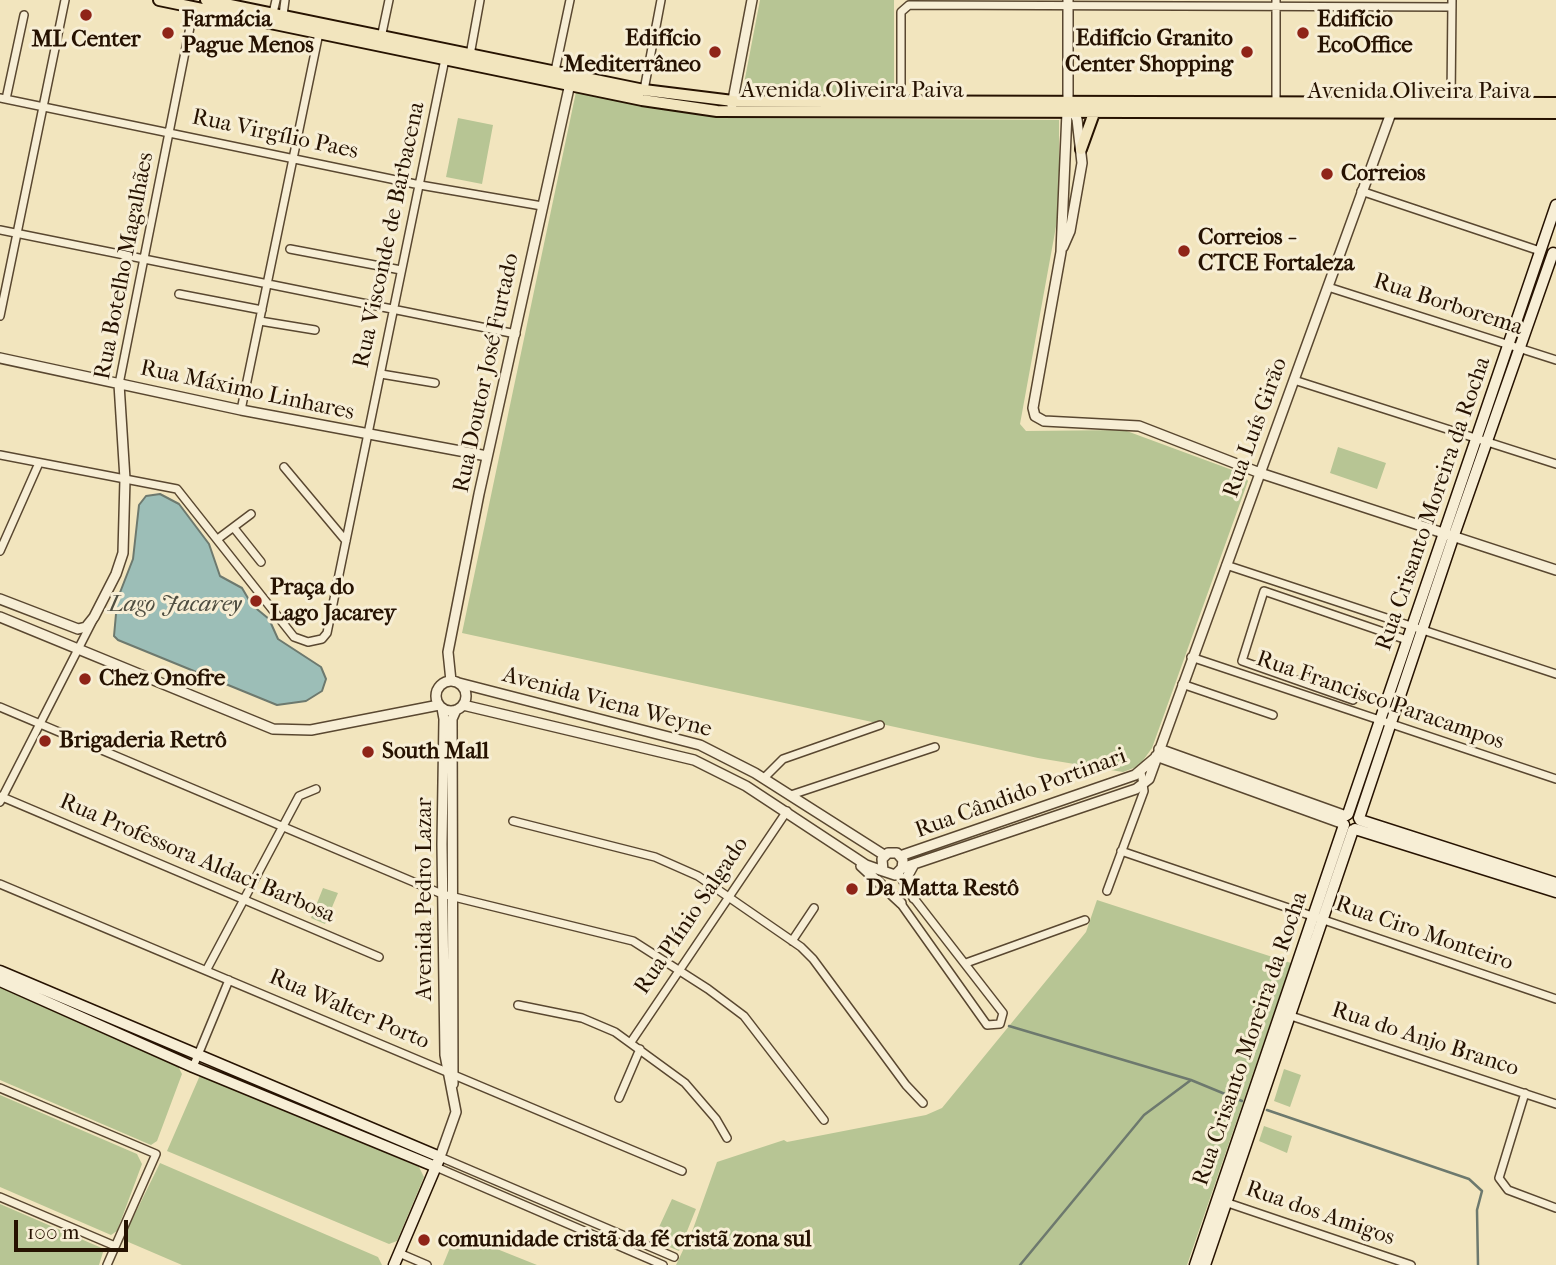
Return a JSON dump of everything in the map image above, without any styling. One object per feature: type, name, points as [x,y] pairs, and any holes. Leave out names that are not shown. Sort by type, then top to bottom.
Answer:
[{"type":"main road","name":"Avenida Oliveira Paiva","points":[[159,0],[318,33],[381,40],[555,71],[571,79],[680,107],[901,103],[1070,109],[1094,113],[1556,113]]},
{"type":"main road","name":"Avenida Oliveira Paiva","points":[[206,0],[278,14],[445,59],[732,106],[1070,109],[1276,104],[1556,103]]},
{"type":"main road","points":[[1081,149],[1094,113]]},
{"type":"main road","name":"Rua Crisanto Moreira da Rocha","points":[[1351,822],[1392,724],[1417,628],[1556,205]]},
{"type":"main road","points":[[1540,251],[1554,253]]},
{"type":"main road","name":"Rua Crisanto Moreira da Rocha","points":[[1480,442],[1520,349],[1554,253]]},
{"type":"main road","name":"Rua Crisanto Moreira da Rocha","points":[[1195,1265],[1222,1201],[1286,1014],[1351,822],[1380,720],[1407,640],[1417,628]]},
{"type":"main road","points":[[1351,822],[1469,860],[1556,892]]},
{"type":"main road","points":[[1469,860],[1556,883]]},
{"type":"main road","points":[[0,971],[195,1061]]},
{"type":"main road","points":[[0,981],[438,1162]]},
{"type":"main road","name":"Avenida Pedro Lazar","points":[[394,1265],[438,1162]]},
{"type":"main road","name":"Rua Crisanto Moreira da Rocha","points":[[1205,1265],[1222,1201]]},
{"type":"street","points":[[0,316],[65,0]]},
{"type":"street","points":[[276,0],[278,14]]},
{"type":"street","points":[[278,14],[285,0]]},
{"type":"street","points":[[381,40],[389,0]]},
{"type":"street","points":[[470,55],[480,0]]},
{"type":"street","points":[[555,71],[570,0]]},
{"type":"street","points":[[644,90],[662,0]]},
{"type":"street","points":[[732,106],[752,0]]},
{"type":"street","points":[[1068,3],[1070,109],[1061,252],[1033,408],[1035,416],[1044,421],[1139,426],[1260,473],[1556,570]]},
{"type":"street","points":[[901,103],[901,12],[906,6],[1068,3],[1452,4],[1451,102]]},
{"type":"street","points":[[1276,4],[1276,104]]},
{"type":"street","name":"Rua Botelho Magalhães","points":[[1,798],[79,651],[116,574],[123,552],[125,479],[119,384],[194,7]]},
{"type":"street","points":[[3,99],[24,15]]},
{"type":"street","points":[[240,410],[318,33]]},
{"type":"street","name":"Rua Visconde de Barbacena","points":[[219,538],[299,640],[316,642],[327,634],[445,59]]},
{"type":"street","name":"Rua Doutor José Furtado","points":[[455,682],[448,670],[449,652],[487,456],[571,79]]},
{"type":"street","name":"Rua Virgílio Paes","points":[[3,99],[419,185],[542,206]]},
{"type":"street","points":[[1061,252],[1070,232],[1082,163],[1077,119],[1070,109]]},
{"type":"street","name":"Rua Luís Girão","points":[[1157,753],[1391,113]]},
{"type":"street","points":[[1067,160],[1073,167],[1082,163]]},
{"type":"street","points":[[1361,191],[1540,251]]},
{"type":"street","points":[[0,230],[516,334]]},
{"type":"street","points":[[290,249],[401,270]]},
{"type":"street","name":"Rua Borborema","points":[[1328,287],[1556,360]]},
{"type":"street","points":[[179,294],[262,310]]},
{"type":"street","points":[[260,321],[315,330]]},
{"type":"street","name":"Rua Máximo Linhares","points":[[0,358],[240,410],[487,456]]},
{"type":"street","points":[[381,374],[435,383]]},
{"type":"street","points":[[1294,380],[1480,442],[1556,464]]},
{"type":"street","points":[[0,455],[177,489],[219,538],[251,514]]},
{"type":"street","points":[[0,551],[39,463]]},
{"type":"street","points":[[284,467],[346,541]]},
{"type":"street","points":[[234,527],[261,562]]},
{"type":"street","points":[[1226,565],[1556,674]]},
{"type":"street","points":[[1353,700],[1242,662],[1241,658],[1264,591],[1407,640]]},
{"type":"street","points":[[0,599],[78,629],[86,627],[94,617]]},
{"type":"street","points":[[0,617],[266,727],[287,732],[440,706],[459,708],[466,693],[455,682],[438,689],[440,706]]},
{"type":"street","name":"Rua Francisco Paracampos","points":[[1191,657],[1556,779]]},
{"type":"street","name":"Avenida Viena Weyne","points":[[455,682],[683,739],[760,775],[884,855]]},
{"type":"street","points":[[1182,684],[1273,715]]},
{"type":"street","name":"Avenida Pedro Lazar","points":[[438,1162],[455,1117],[451,1074],[449,963],[442,894],[444,719],[440,706]]},
{"type":"street","points":[[0,707],[442,894],[633,941],[744,1016],[824,1120]]},
{"type":"street","name":"Avenida Viena Weyne","points":[[459,708],[663,750],[726,775],[746,786],[856,859],[884,872]]},
{"type":"street","name":"Avenida Pedro Lazar","points":[[449,963],[454,898],[452,719],[459,708]]},
{"type":"street","points":[[746,786],[748,777],[760,775],[783,759],[880,725]]},
{"type":"street","points":[[791,795],[935,747]]},
{"type":"street","points":[[1157,753],[1351,822]]},
{"type":"street","name":"Rua Cândido Portinari","points":[[900,856],[1141,772],[1157,753]]},
{"type":"street","name":"Rua Cândido Portinari","points":[[901,871],[1144,784],[1152,774],[1157,753]]},
{"type":"street","points":[[726,775],[732,771],[732,760]]},
{"type":"street","points":[[1107,891],[1144,784],[1141,772]]},
{"type":"street","points":[[207,969],[299,796],[316,789]]},
{"type":"street","name":"Rua Professora Aldaci Barbosa","points":[[1,798],[379,957]]},
{"type":"street","name":"Rua Plínio Salgado","points":[[631,1042],[726,897],[787,811]]},
{"type":"street","points":[[443,815],[454,815]]},
{"type":"street","points":[[513,821],[655,857],[698,876],[792,942],[813,960],[906,1085],[923,1103]]},
{"type":"street","points":[[999,823],[1002,834]]},
{"type":"street","name":"Rua Ciro Monteiro","points":[[1121,851],[1556,999]]},
{"type":"street","points":[[892,852],[900,856],[901,871],[914,898],[1003,1013],[1000,1024],[987,1025],[886,883],[881,863],[884,855],[892,852]]},
{"type":"street","points":[[856,859],[893,899],[901,904]]},
{"type":"street","points":[[913,866],[907,877],[914,898]]},
{"type":"street","points":[[884,872],[901,871]]},
{"type":"street","name":"Rua Walter Porto","points":[[0,884],[682,1171]]},
{"type":"street","points":[[792,942],[814,908]]},
{"type":"street","points":[[966,963],[1085,920]]},
{"type":"street","points":[[195,1061],[229,980]]},
{"type":"street","points":[[518,1005],[598,1023],[631,1042],[685,1083],[716,1119],[727,1139]]},
{"type":"street","name":"Rua do Anjo Branco","points":[[1286,1014],[1556,1104]]},
{"type":"street","points":[[619,1098],[640,1049]]},
{"type":"street","points":[[0,1088],[156,1154],[107,1265]]},
{"type":"street","points":[[1525,1094],[1499,1178],[1508,1191],[1556,1208]]},
{"type":"street","points":[[438,1162],[531,1196],[674,1257]]},
{"type":"street","points":[[438,1162],[527,1206],[663,1265]]},
{"type":"street","points":[[527,1206],[531,1196]]},
{"type":"street","points":[[0,1197],[115,1246]]},
{"type":"street","name":"Rua dos Amigos","points":[[1222,1201],[1411,1265]]},
{"type":"street","points":[[611,1242],[615,1232]]},
{"type":"street","points":[[635,1253],[639,1242]]},
{"type":"street","points":[[399,1253],[427,1265]]},
{"type":"green space","points":[[760,0],[894,0],[894,95],[742,94]]},
{"type":"green space","points":[[576,92],[677,111],[748,118],[1059,120],[1059,210],[1020,424],[1026,431],[1124,430],[1243,474],[1248,481],[1152,748],[1139,766],[1123,772],[1038,758],[462,633]]},
{"type":"green space","points":[[458,118],[493,125],[482,184],[446,177]]},
{"type":"green space","points":[[1338,447],[1386,463],[1377,489],[1330,473]]},
{"type":"green space","points":[[323,888],[338,893],[325,924],[311,918]]},
{"type":"green space","points":[[1097,900],[1291,963],[1187,1265],[676,1265],[693,1229],[717,1162],[784,1140],[787,1142],[926,1115],[942,1108],[1086,932]]},
{"type":"green space","points":[[0,987],[177,1064],[182,1074],[157,1141],[151,1145],[0,1080]]},
{"type":"green space","points":[[1284,1069],[1301,1075],[1290,1107],[1274,1101]]},
{"type":"green space","points":[[201,1073],[419,1167],[424,1177],[397,1241],[389,1244],[167,1151]]},
{"type":"green space","points":[[0,1095],[137,1154],[142,1164],[117,1231],[111,1235],[0,1187]]},
{"type":"green space","points":[[1264,1126],[1292,1136],[1287,1153],[1259,1141]]},
{"type":"green space","points":[[160,1163],[378,1257],[382,1265],[182,1265],[126,1241],[125,1234]]},
{"type":"green space","points":[[672,1199],[696,1209],[679,1251],[653,1240]]},
{"type":"green space","points":[[0,1204],[104,1249],[99,1265],[0,1265]]},
{"type":"green space","points":[[457,1233],[537,1265],[443,1265]]},
{"type":"water","name":"Lago Jacarey","points":[[160,494],[179,504],[209,544],[220,576],[242,588],[252,605],[269,619],[278,639],[321,667],[326,679],[322,691],[306,701],[277,705],[118,640],[114,636],[114,608],[133,559],[139,505],[146,496]]},
{"type":"waterway","points":[[1009,1026],[1191,1080]]},
{"type":"waterway","points":[[1020,1265],[1144,1115],[1191,1080],[1242,1101]]},
{"type":"waterway","points":[[1267,1110],[1469,1179],[1482,1191],[1477,1210],[1478,1265]]},
{"type":"place","name":"ML Center","points":[[86,15]]},
{"type":"place","name":"Farmácia Pague Menos","points":[[168,33]]},
{"type":"place","name":"Edifício EcoOffice","points":[[1303,33]]},
{"type":"place","name":"Edifício Mediterrâneo","points":[[715,52]]},
{"type":"place","name":"Edifício Granito Center Shopping","points":[[1247,52]]},
{"type":"place","name":"Correios","points":[[1327,174]]},
{"type":"place","name":"Correios - CTCE Fortaleza","points":[[1184,251]]},
{"type":"place","name":"Praça do Lago Jacarey","points":[[256,601]]},
{"type":"place","name":"Chez Onofre","points":[[85,679]]},
{"type":"place","name":"Brigaderia Retrô","points":[[45,741]]},
{"type":"place","name":"South Mall","points":[[368,752]]},
{"type":"place","name":"Da Matta Restô","points":[[852,889]]},
{"type":"place","name":"comunidade cristã da fé cristã zona sul","points":[[424,1240]]}]
